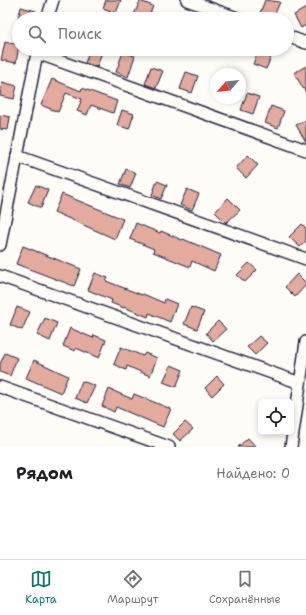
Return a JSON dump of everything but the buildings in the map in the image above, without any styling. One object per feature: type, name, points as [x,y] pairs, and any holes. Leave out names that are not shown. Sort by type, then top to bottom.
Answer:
[{"type":"street","points":[[49,12],[53,0]]},
{"type":"street","points":[[187,0],[220,12]]},
{"type":"street","points":[[294,39],[306,43]]},
{"type":"street","points":[[0,245],[36,56]]},
{"type":"street","points":[[51,56],[306,150]]},
{"type":"street","points":[[17,156],[306,259]]},
{"type":"street","points":[[0,276],[300,383]]},
{"type":"street","points":[[291,447],[306,342]]},
{"type":"street","points":[[0,387],[169,447]]}]
